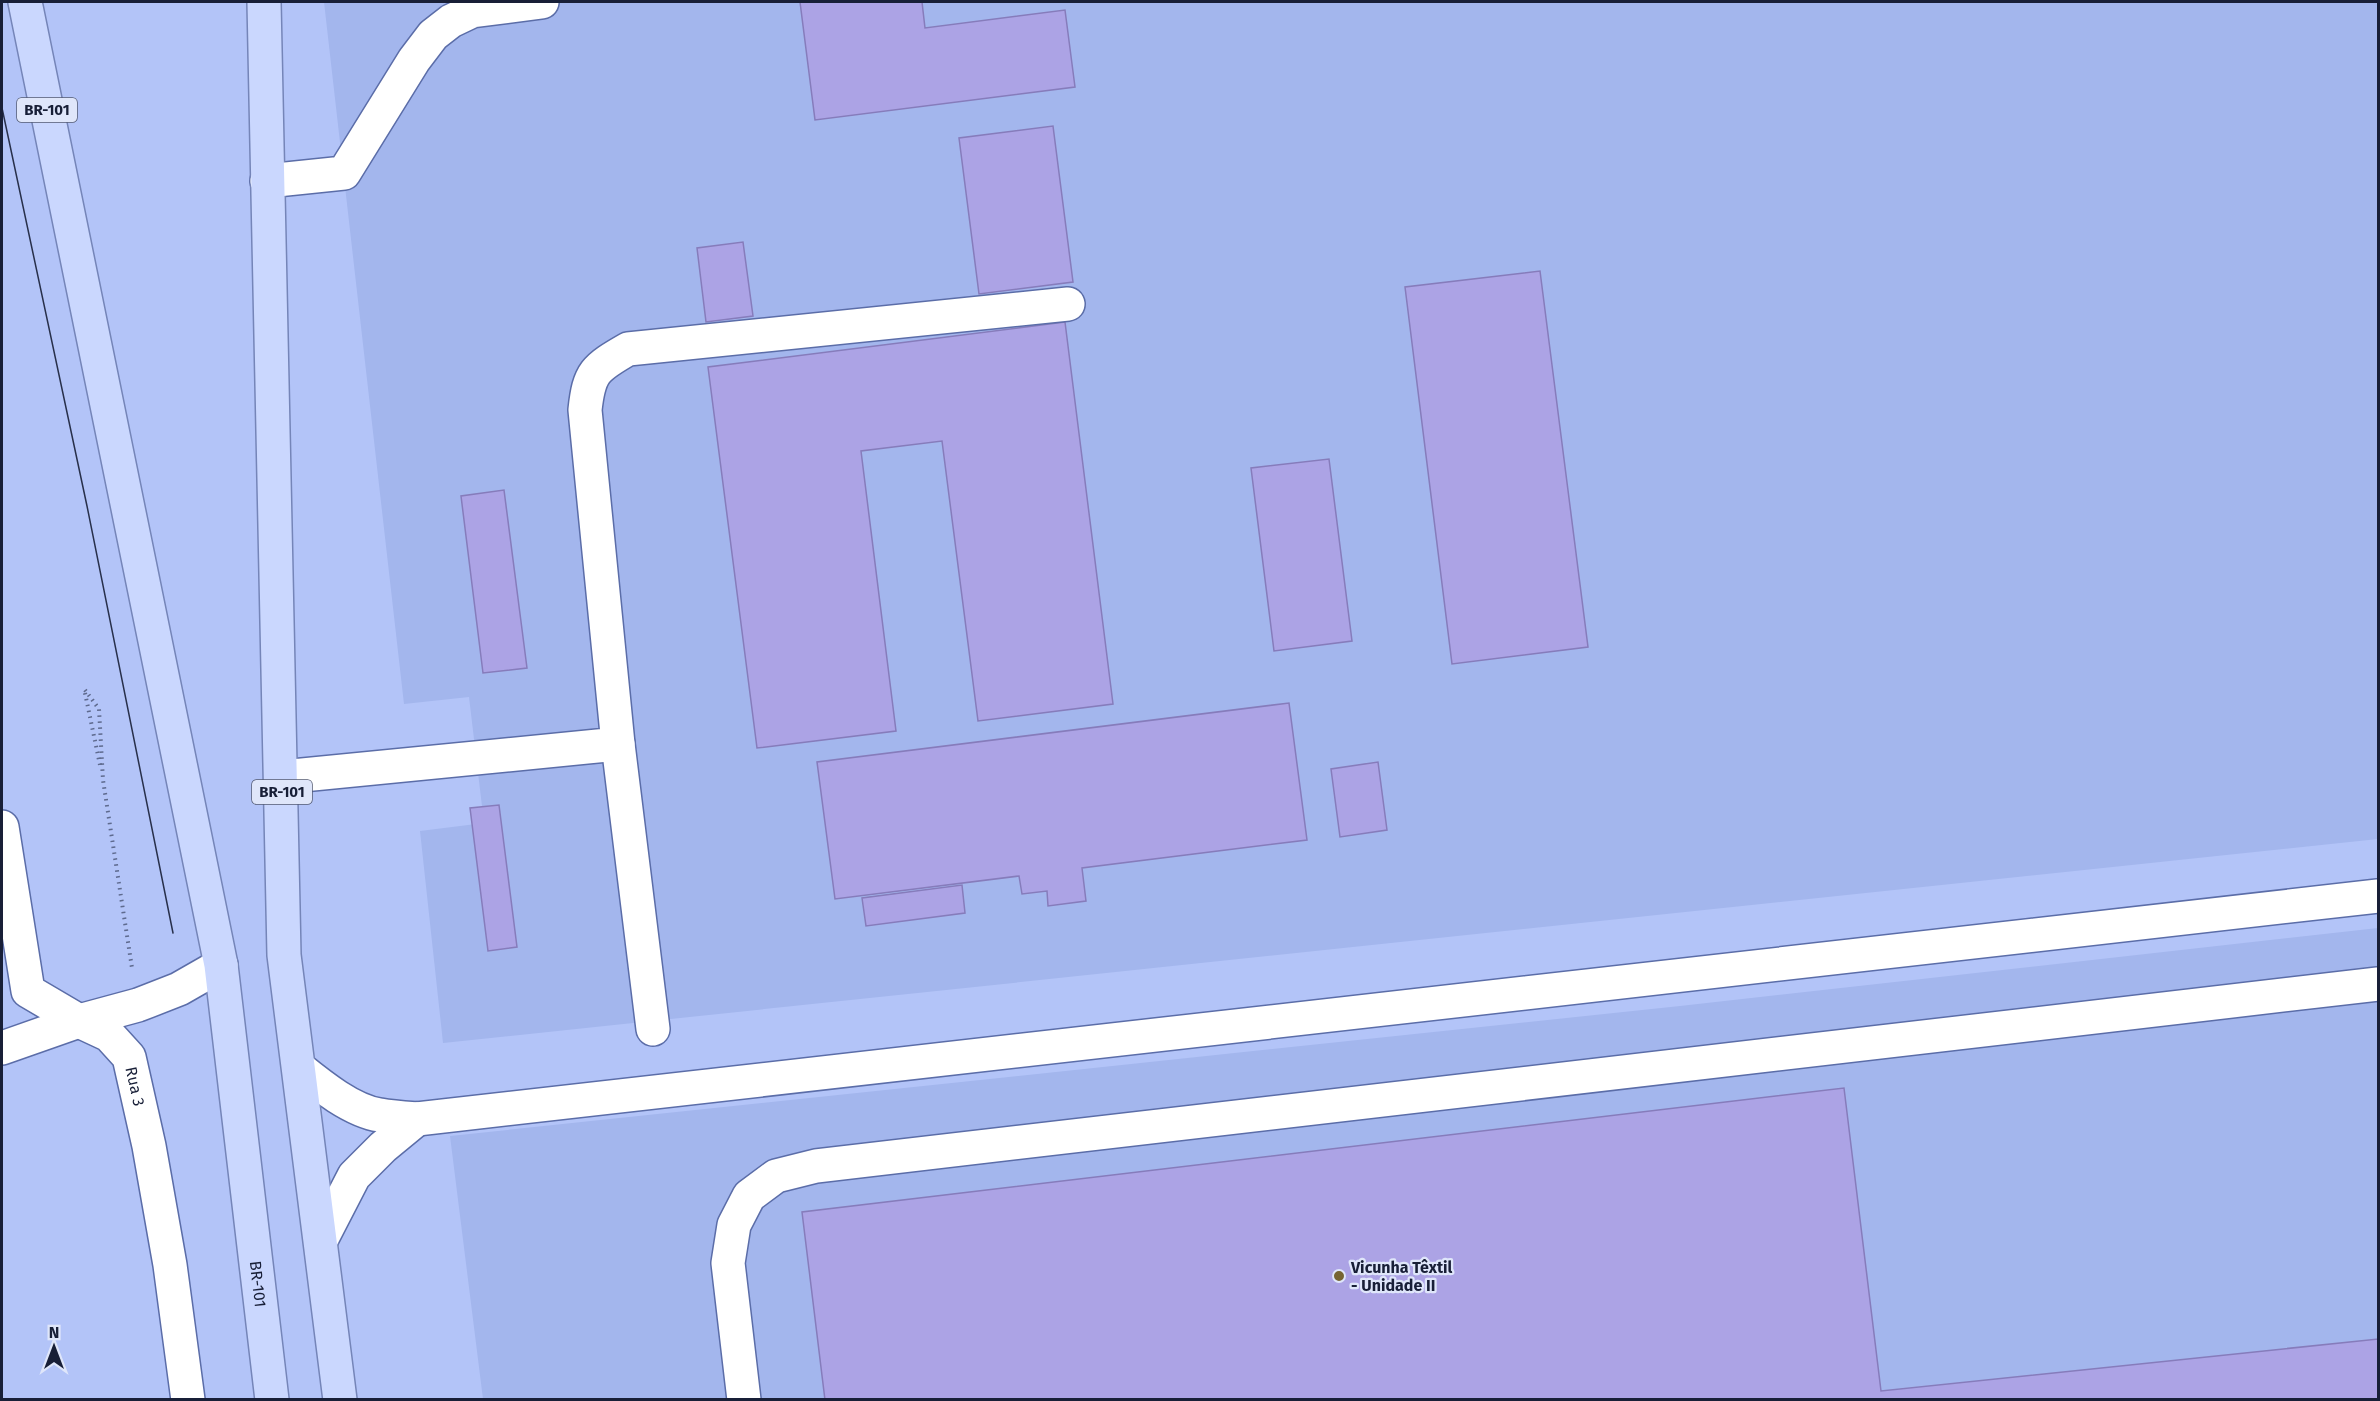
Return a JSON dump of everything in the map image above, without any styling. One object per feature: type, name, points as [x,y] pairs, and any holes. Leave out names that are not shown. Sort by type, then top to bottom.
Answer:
[{"type":"main road","name":"BR-101","points":[[25,2],[221,965],[272,1400]]},
{"type":"main road","name":"BR-101","points":[[264,2],[284,955],[340,1400]]},
{"type":"street","points":[[267,181],[344,173],[414,60],[433,35],[451,21],[472,11],[542,2]]},
{"type":"street","points":[[653,1029],[618,744],[585,410],[588,385],[602,364],[628,349],[1068,304]]},
{"type":"street","points":[[282,777],[618,744]]},
{"type":"street","name":"Rua 3","points":[[2,827],[28,991],[79,1021],[109,1035],[129,1057],[141,1104],[170,1265],[188,1400]]},
{"type":"street","points":[[299,1068],[321,1086],[377,1115],[417,1119],[2379,896]]},
{"type":"street","points":[[2,1048],[79,1021],[138,1005],[179,989],[221,965]]},
{"type":"street","points":[[744,1400],[728,1263],[734,1225],[749,1196],[776,1176],[816,1166],[2379,984]]},
{"type":"street","points":[[321,1240],[354,1176],[383,1147],[417,1119]]},
{"type":"path","points":[[103,780],[99,709],[85,690],[103,780],[138,1005]]},
{"type":"shaded area","points":[[324,2],[2378,2],[2378,839],[443,1043],[420,831],[484,823],[469,697],[404,704]]},
{"type":"shaded area","points":[[2378,928],[2378,1399],[483,1399],[450,1136],[1680,1006]]},
{"type":"building","points":[[800,2],[922,2],[925,28],[1065,10],[1075,87],[815,120]]},
{"type":"building","points":[[1053,126],[1073,282],[979,294],[959,138]]},
{"type":"building","points":[[743,242],[753,316],[706,322],[697,248]]},
{"type":"building","points":[[1540,271],[1588,647],[1452,664],[1405,287]]},
{"type":"building","points":[[1065,322],[1113,704],[978,721],[942,441],[861,451],[896,731],[757,748],[708,367]]},
{"type":"building","points":[[1329,459],[1352,641],[1274,651],[1251,468]]},
{"type":"building","points":[[504,490],[527,668],[483,673],[461,496]]},
{"type":"building","points":[[1289,703],[1307,840],[1082,868],[1086,901],[1048,906],[1047,891],[1022,894],[1019,876],[835,899],[817,762]]},
{"type":"building","points":[[1378,762],[1387,830],[1340,837],[1331,769]]},
{"type":"building","points":[[499,805],[517,947],[488,951],[470,808]]},
{"type":"building","points":[[962,885],[965,913],[866,926],[862,898]]},
{"type":"building","name":"Vicunha Têxtil - Unidade II","points":[[1844,1088],[1881,1391],[2378,1339],[2378,1400],[825,1400],[802,1212]]},
{"type":"tram line","points":[[2,108],[87,506],[173,933]]},
{"type":"place","name":"Vicunha Têxtil - Unidade II","points":[[1339,1276]]}]
